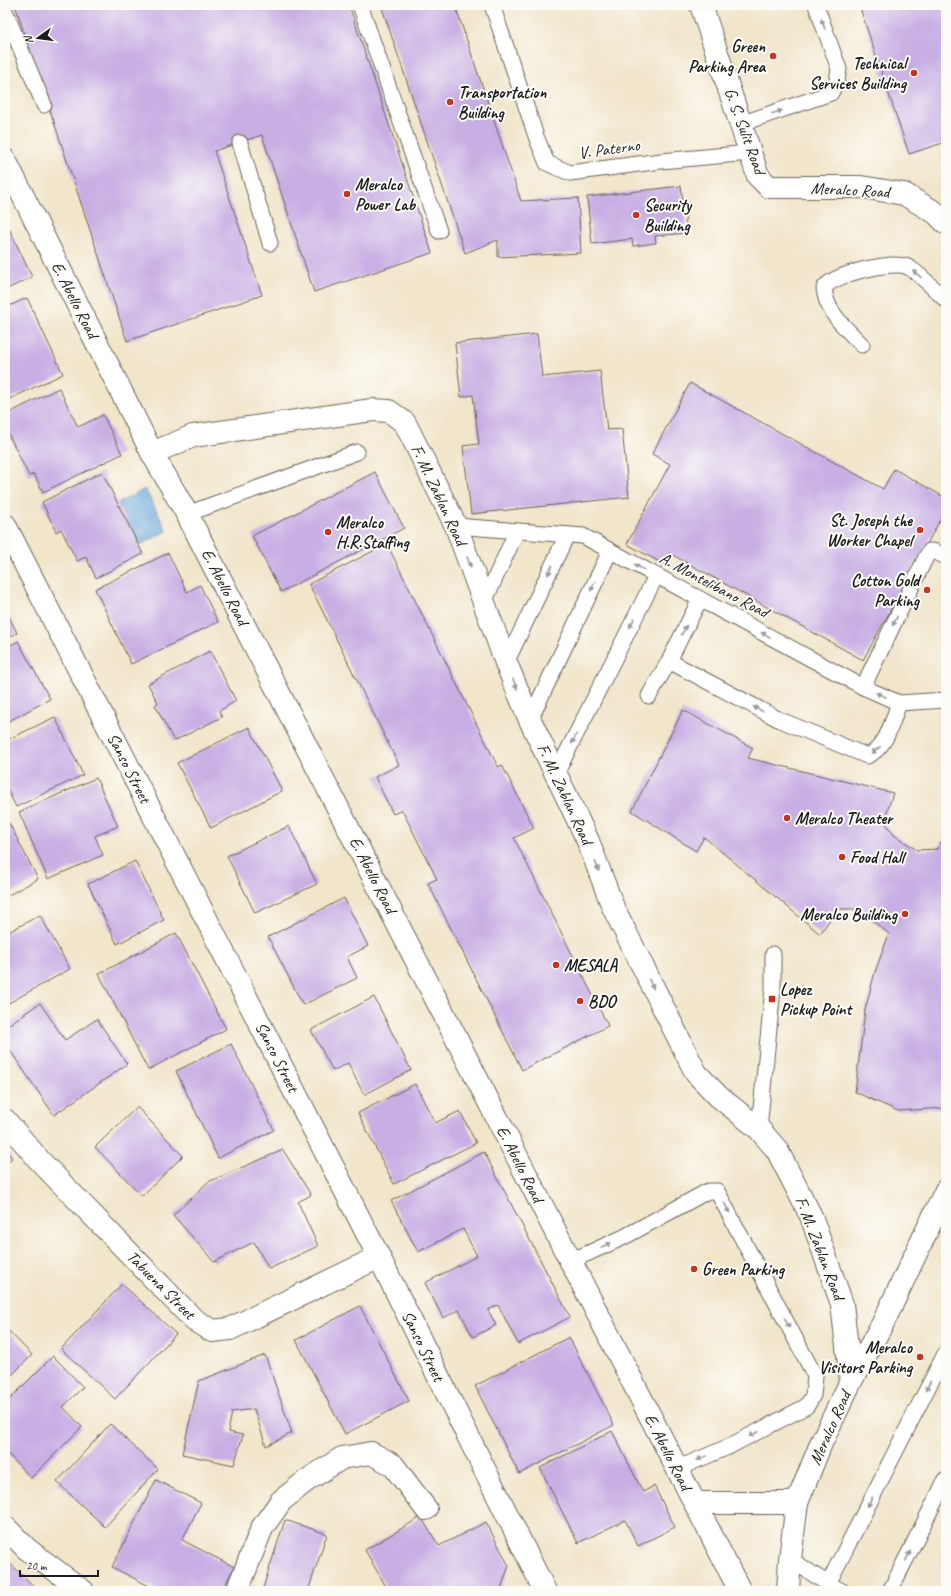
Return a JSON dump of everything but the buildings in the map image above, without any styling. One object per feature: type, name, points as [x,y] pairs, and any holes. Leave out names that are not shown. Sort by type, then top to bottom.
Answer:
[{"type":"street","name":"G. S. Sulit Road","points":[[701,5],[758,176],[769,187]]},
{"type":"street","name":"E. Abello Road","points":[[5,160],[152,453],[187,514],[571,1261],[676,1469],[740,1591]]},
{"type":"street","name":"Meralco Road","points":[[769,187],[861,187],[904,194],[936,213],[946,223]]},
{"type":"street","name":"F. M. Zablan Road","points":[[152,453],[193,436],[372,410],[389,411],[405,423],[456,526],[506,663],[530,720],[588,841],[613,907],[696,1073],[718,1096],[759,1129],[777,1150],[811,1216],[842,1304],[851,1381]]},
{"type":"street","name":"Sanso Street","points":[[5,525],[379,1257],[545,1591]]},
{"type":"street","name":"Tabuena Street","points":[[5,1120],[40,1161],[194,1320],[212,1330],[230,1329],[379,1257]]},
{"type":"street","name":"Meralco Road","points":[[788,1591],[790,1559],[797,1503],[822,1441],[851,1381],[884,1323],[946,1190]]},
{"type":"street","points":[[237,1591],[262,1528],[281,1501],[306,1481],[342,1458],[371,1453],[393,1465],[426,1509]]},
{"type":"street","points":[[695,1503],[797,1503]]},
{"type":"street","points":[[5,1527],[27,1549],[83,1591]]},
{"type":"lane","points":[[360,5],[439,231]]},
{"type":"lane","name":"V. Paterno","points":[[492,5],[537,139],[547,163],[570,173],[661,161],[750,153]]},
{"type":"lane","points":[[740,124],[831,93],[837,81],[839,68],[816,5]]},
{"type":"lane","points":[[5,11],[44,105]]},
{"type":"lane","points":[[240,143],[270,243]]},
{"type":"lane","points":[[862,344],[831,311],[825,296],[824,288],[829,282],[865,270],[888,265],[899,265],[909,268],[946,300]]},
{"type":"lane","points":[[187,514],[357,452]]},
{"type":"lane","name":"A. Montelibano Road","points":[[456,526],[583,536],[863,687],[899,703],[946,700]]},
{"type":"lane","points":[[484,602],[517,531]]},
{"type":"lane","points":[[506,663],[567,535]]},
{"type":"lane","points":[[530,720],[610,550]]},
{"type":"lane","points":[[863,687],[926,557],[930,551],[946,557]]},
{"type":"lane","points":[[556,774],[656,576]]},
{"type":"lane","points":[[649,696],[669,661],[700,599]]},
{"type":"lane","points":[[669,661],[778,719],[867,756],[875,753],[881,747],[899,703]]},
{"type":"lane","points":[[759,1129],[773,988],[773,954]]},
{"type":"lane","points":[[571,1261],[624,1237],[708,1191],[717,1191],[815,1376],[813,1395],[807,1406],[728,1447],[676,1469]]},
{"type":"lane","points":[[828,1584],[946,1352]]},
{"type":"lane","points":[[890,1591],[946,1479]]},
{"type":"lane","points":[[790,1559],[828,1584],[842,1591]]},
{"type":"water","points":[[145,489],[167,531],[140,545],[118,503]]},
{"type":"place","name":"Green Parking Area","points":[[773,56]]},
{"type":"place","name":"Technical Services Building","points":[[914,73]]},
{"type":"place","name":"Transportation Building","points":[[450,102]]},
{"type":"place","name":"Meralco Power Lab","points":[[347,194]]},
{"type":"place","name":"Security Building","points":[[636,215]]},
{"type":"place","name":"St. Joseph the Worker Chapel","points":[[920,530]]},
{"type":"place","name":"Meralco H.R.Staffing","points":[[328,532]]},
{"type":"place","name":"Cotton Gold Parking","points":[[927,590]]},
{"type":"place","name":"Meralco Theater","points":[[787,818]]},
{"type":"place","name":"Food Hall","points":[[842,857]]},
{"type":"place","name":"Meralco Building","points":[[905,914]]},
{"type":"place","name":"MESALA","points":[[556,965]]},
{"type":"place","name":"Lopez Pickup Point","points":[[772,999]]},
{"type":"place","name":"BDO","points":[[580,1001]]},
{"type":"place","name":"Green Parking","points":[[694,1269]]},
{"type":"place","name":"Meralco Visitors Parking","points":[[920,1357]]}]
